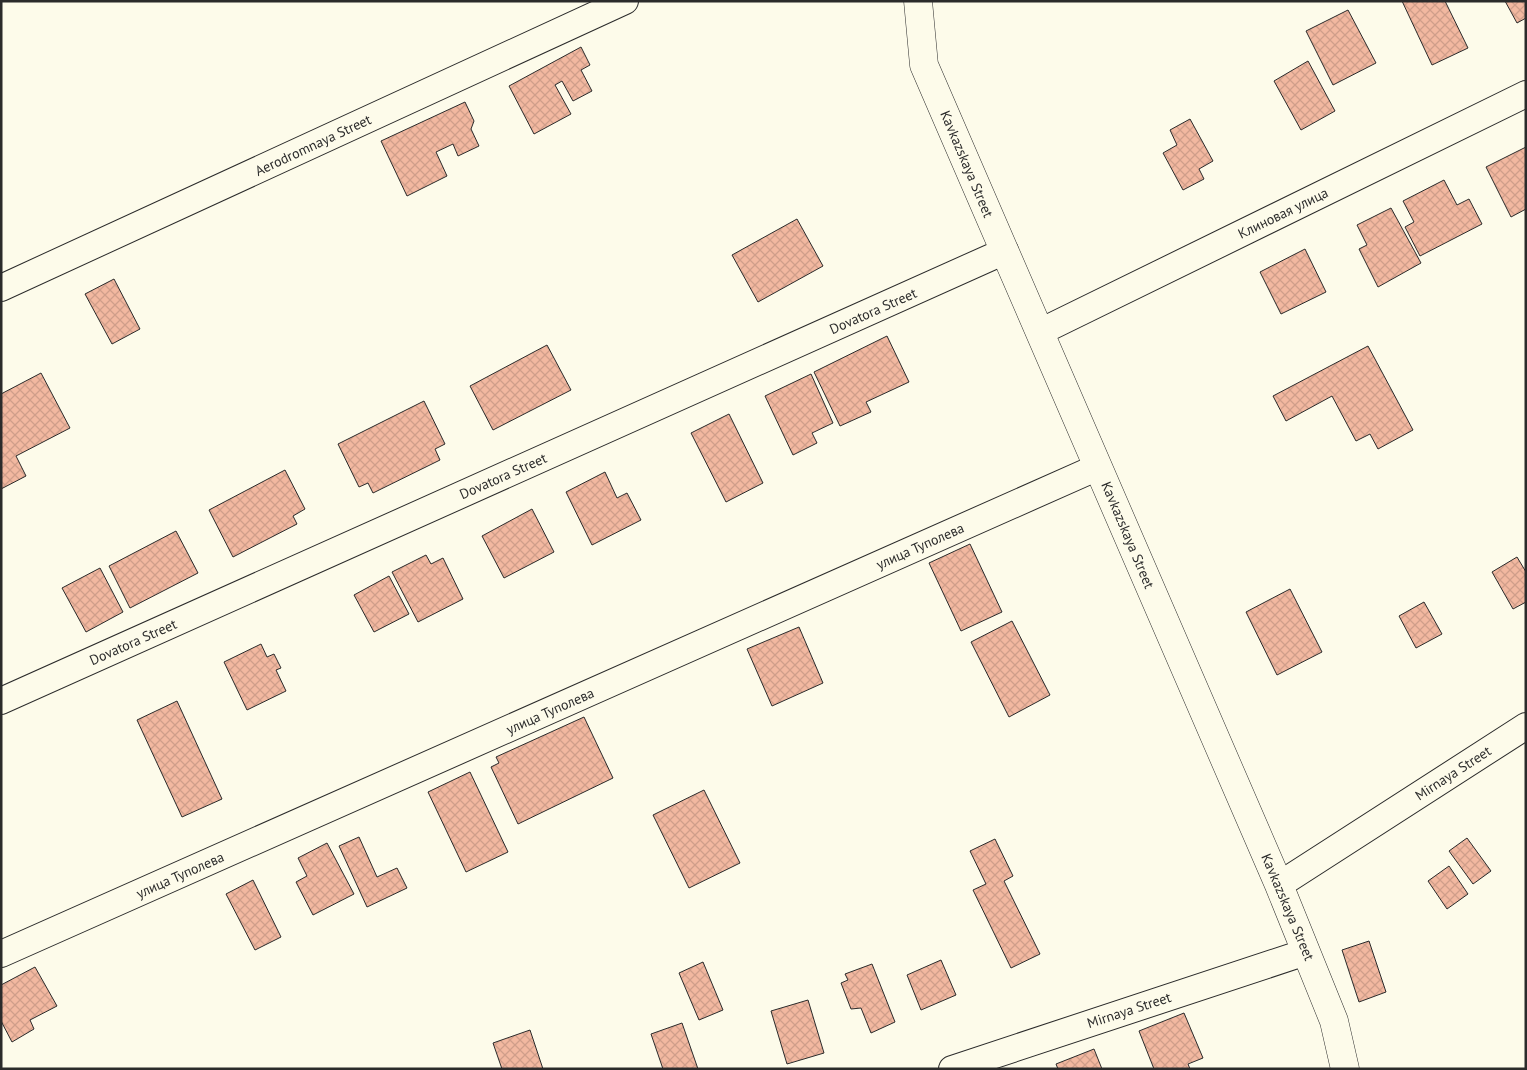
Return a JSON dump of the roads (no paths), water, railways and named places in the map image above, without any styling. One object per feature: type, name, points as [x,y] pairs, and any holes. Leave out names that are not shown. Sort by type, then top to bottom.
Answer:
[{"type":"street","name":"Aerodromnaya Street","points":[[1,288],[625,1]]},
{"type":"street","name":"Kavkazskaya Street","points":[[918,1],[924,65],[1279,885],[1334,1021],[1345,1069]]},
{"type":"street","name":"Клиновая улица","points":[[1040,332],[1526,94]]},
{"type":"street","name":"Dovatora Street","points":[[1,701],[1005,251]]},
{"type":"street","name":"улица Туполева","points":[[1,954],[1098,467]]},
{"type":"street","name":"Mirnaya Street","points":[[1279,885],[1526,726]]},
{"type":"street","name":"Mirnaya Street","points":[[952,1069],[1306,952]]}]
